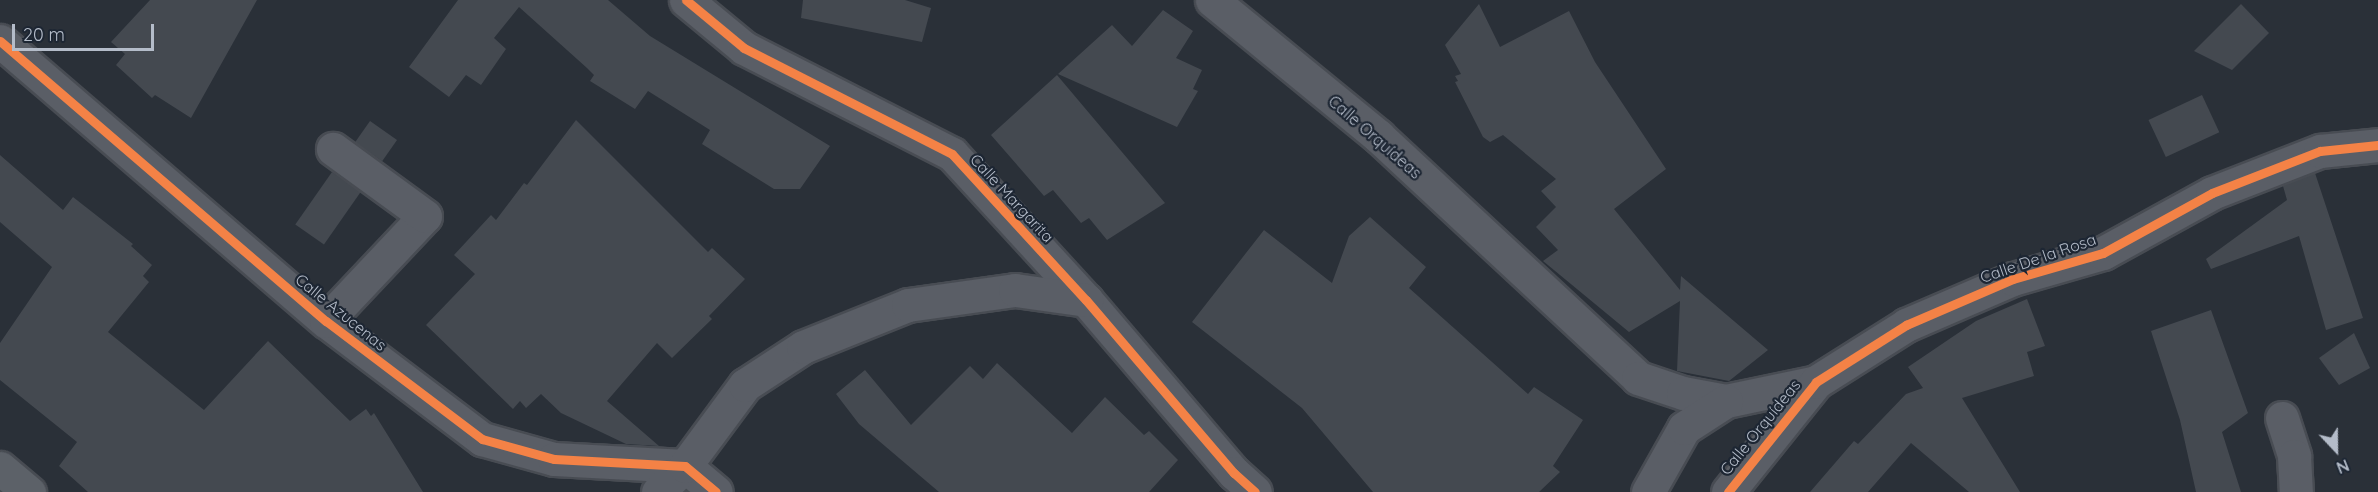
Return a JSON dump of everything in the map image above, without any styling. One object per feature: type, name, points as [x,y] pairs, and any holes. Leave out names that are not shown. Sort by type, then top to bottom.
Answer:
[{"type":"main road","points":[[0,468],[29,492]]},
{"type":"street","name":"Calle Margarita","points":[[686,0],[744,48],[952,154],[1086,300],[1234,473],[1255,492]]},
{"type":"street","name":"Calle Orquídeas","points":[[1212,0],[1378,136],[1638,378],[1683,393],[1726,401],[1816,382]]},
{"type":"street","name":"Calle Azucenas","points":[[0,40],[326,321],[482,439],[554,459],[685,466]]},
{"type":"street","name":"Calle De la Rosa","points":[[1816,382],[1906,325],[2013,279],[2103,253],[2212,193],[2320,150],[2378,145]]},
{"type":"street","points":[[326,321],[425,216],[333,149]]},
{"type":"street","points":[[658,492],[685,466],[745,386],[802,347],[908,305],[1015,290],[1086,300]]},
{"type":"street","name":"Calle Orquídeas","points":[[1728,492],[1816,382]]},
{"type":"street","points":[[1648,492],[1684,428],[1726,401]]},
{"type":"street","points":[[2282,418],[2294,456],[2296,492]]},
{"type":"street","points":[[685,466],[716,492]]},
{"type":"building","points":[[150,0],[257,0],[191,118],[155,95],[152,98],[116,65],[125,54],[111,42]]},
{"type":"building","points":[[458,0],[608,0],[650,36],[830,146],[800,189],[774,189],[702,144],[710,130],[648,91],[635,109],[590,81],[594,75],[519,7],[494,38],[506,49],[481,85],[466,75],[449,97],[409,67]]},
{"type":"building","points":[[803,0],[905,0],[931,8],[922,42],[801,18]]},
{"type":"building","points":[[1479,4],[1500,47],[1569,11],[1595,62],[1666,169],[1614,209],[1680,290],[1681,276],[1768,350],[1729,381],[1677,371],[1680,301],[1629,332],[1543,261],[1558,250],[1536,227],[1556,207],[1541,191],[1556,179],[1503,135],[1490,142],[1483,137],[1455,82],[1458,81],[1455,76],[1461,74],[1445,45]]},
{"type":"building","points":[[2241,4],[2269,33],[2232,70],[2194,51]]},
{"type":"building","points":[[1163,10],[1193,31],[1176,58],[1202,70],[1193,89],[1198,91],[1177,127],[1058,74],[1112,25],[1132,46]]},
{"type":"building","points":[[1057,75],[1165,203],[1107,240],[1089,218],[1081,223],[1053,190],[1044,196],[991,135]]},
{"type":"building","points":[[2202,95],[2219,132],[2166,157],[2149,120]]},
{"type":"building","points":[[576,120],[708,252],[712,248],[745,279],[709,316],[712,319],[672,358],[657,343],[607,401],[659,446],[626,444],[561,413],[541,394],[526,408],[520,401],[513,409],[426,325],[475,274],[454,255],[491,215],[496,220],[524,183],[527,185]]},
{"type":"building","points":[[370,121],[397,140],[382,161],[355,142]]},
{"type":"building","points":[[0,155],[63,210],[73,197],[133,244],[131,246],[152,265],[143,276],[149,282],[108,332],[204,410],[268,341],[350,421],[366,409],[371,416],[374,413],[423,492],[88,492],[59,466],[77,442],[0,380],[0,343],[52,267],[0,222]]},
{"type":"building","points":[[332,172],[361,192],[324,245],[295,224]]},
{"type":"building","points":[[2315,173],[2363,318],[2326,330],[2299,236],[2211,269],[2206,259],[2287,200],[2283,186]]},
{"type":"building","points":[[1370,217],[1426,267],[1409,288],[1528,394],[1534,387],[1583,420],[1553,466],[1560,472],[1539,492],[1373,492],[1302,408],[1192,322],[1264,230],[1332,283],[1349,236]]},
{"type":"building","points":[[2027,299],[2045,346],[2027,352],[2034,376],[1962,398],[2020,492],[1969,492],[1911,443],[1868,492],[1810,492],[1854,441],[1858,444],[1906,394],[1923,388],[1908,367],[1976,321]]},
{"type":"building","points":[[2211,310],[2248,413],[2222,432],[2241,492],[2196,492],[2180,420],[2151,331]]},
{"type":"building","points":[[2354,333],[2370,368],[2339,385],[2319,358]]},
{"type":"building","points":[[997,363],[1072,433],[1105,397],[1144,435],[1149,431],[1178,460],[1149,492],[939,492],[859,424],[836,394],[865,370],[911,425],[970,366],[983,379]]},
{"type":"cycle path","points":[[686,0],[744,48],[952,154],[1086,300],[1234,473],[1255,492]]},
{"type":"cycle path","points":[[0,41],[326,321],[482,439],[554,459],[685,466],[716,492]]},
{"type":"cycle path","points":[[1728,492],[1816,382],[1906,325],[2013,279],[2103,253],[2212,193],[2320,151],[2378,145]]}]
